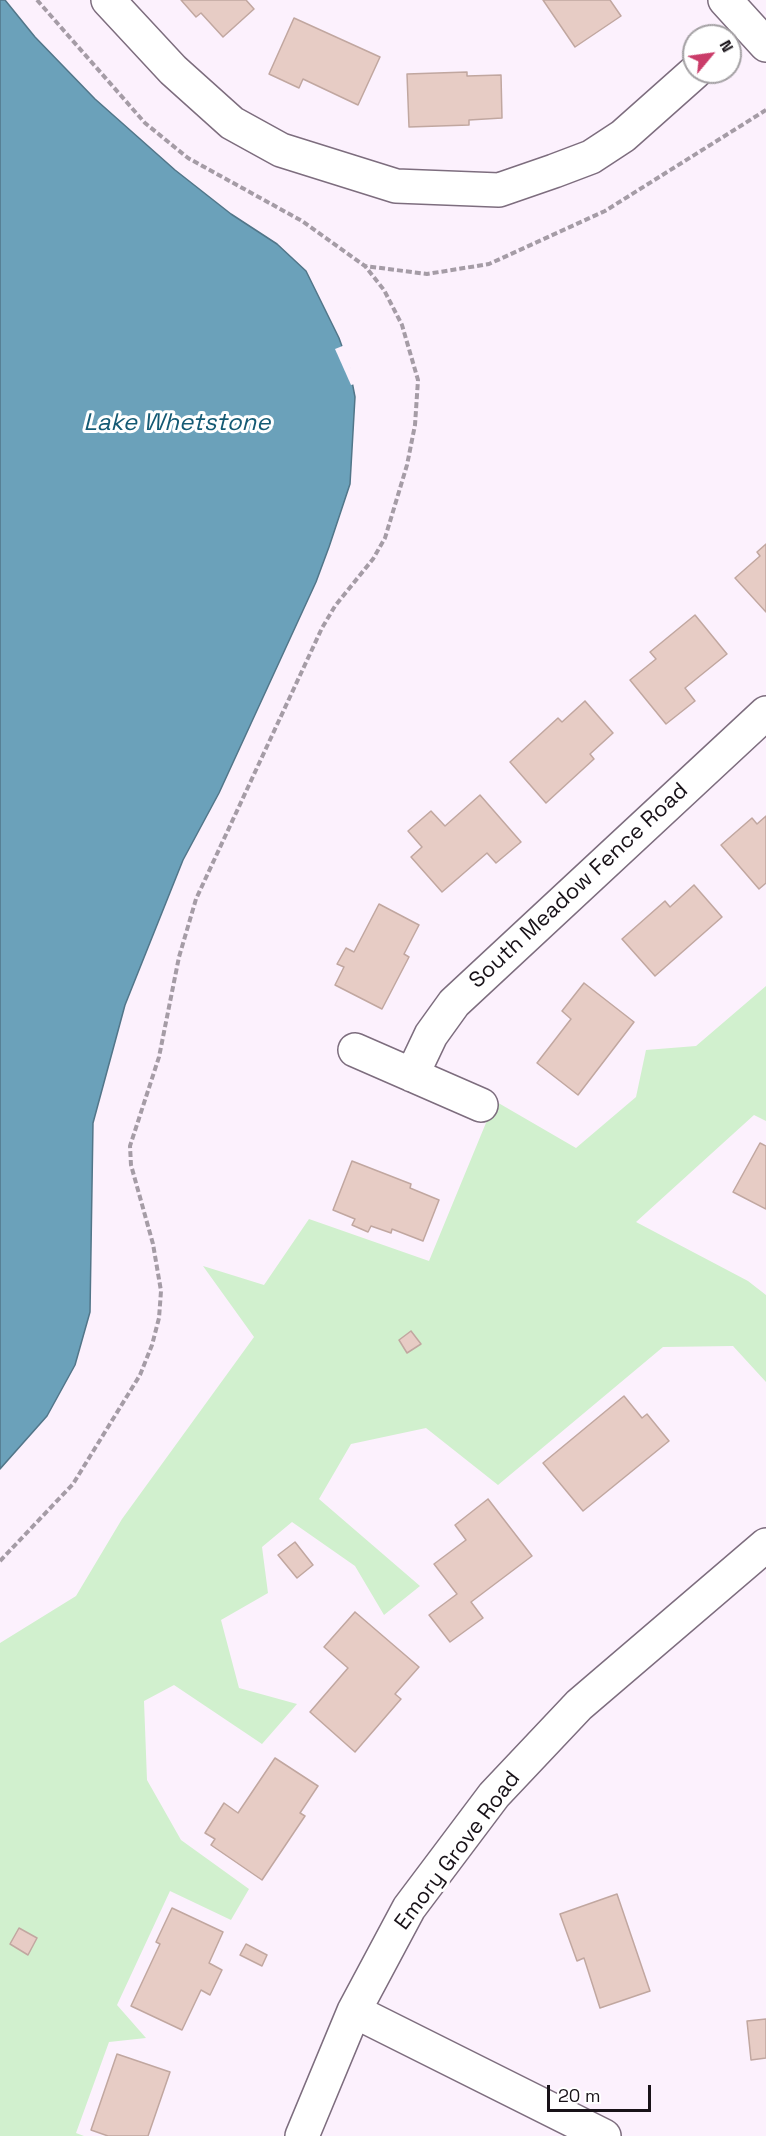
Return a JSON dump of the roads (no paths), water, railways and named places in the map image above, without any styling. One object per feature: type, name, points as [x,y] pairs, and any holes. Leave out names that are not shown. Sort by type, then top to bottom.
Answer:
[{"type":"street","points":[[108,0],[174,70],[232,123],[281,150],[396,186],[499,190],[554,171],[591,157],[623,136],[682,84]]},
{"type":"street","name":"South Meadow Fence Road","points":[[412,1075],[431,1035],[454,1003],[766,713]]},
{"type":"street","points":[[355,1050],[481,1105]]},
{"type":"street","name":"Emory Grove Road","points":[[302,2136],[354,2011],[410,1908],[494,1795],[579,1705],[766,1545]]},
{"type":"street","points":[[354,2011],[604,2136]]},
{"type":"water","name":"Lake Whetstone","points":[[0,0],[5,0],[35,37],[95,99],[175,170],[231,214],[277,244],[306,271],[339,338],[349,366],[355,397],[350,484],[316,582],[219,793],[183,860],[125,1005],[93,1123],[90,1312],[75,1365],[47,1416],[0,1469]]}]
